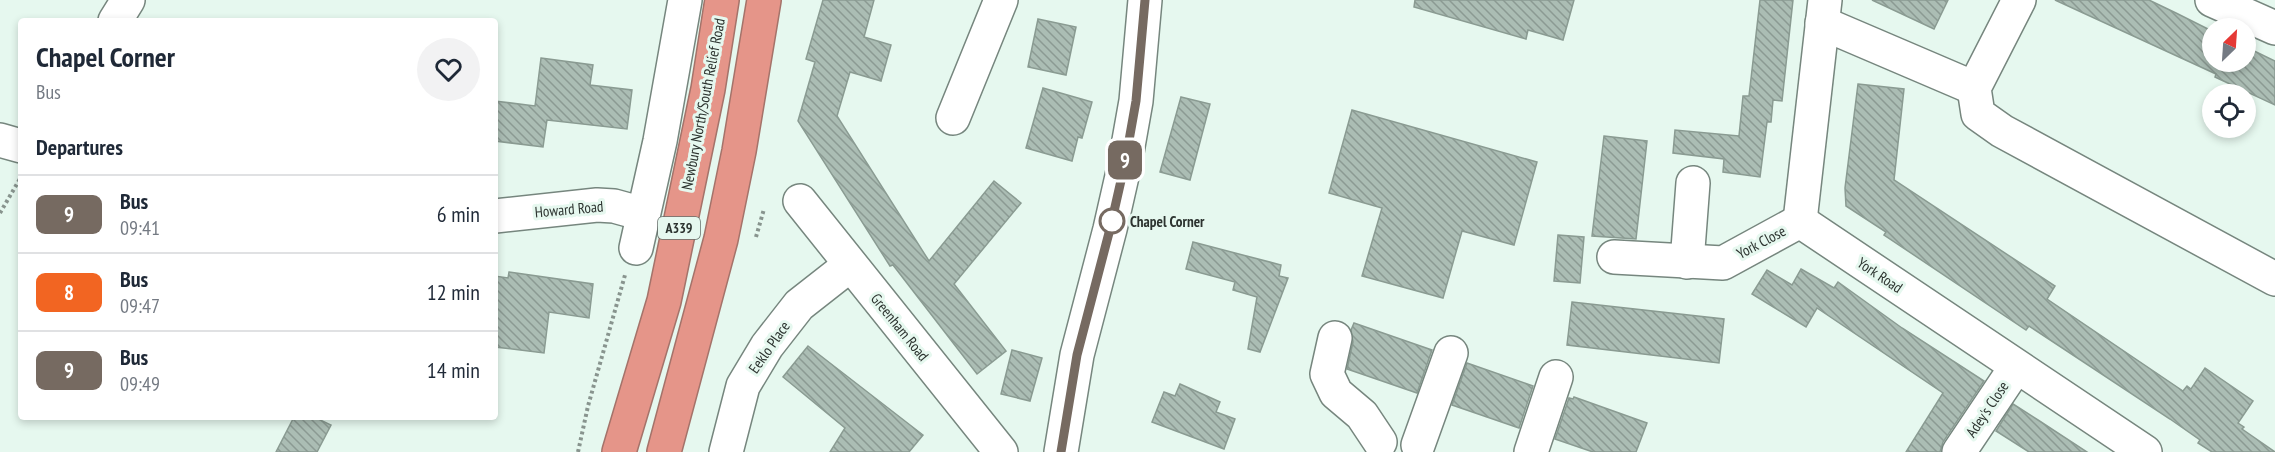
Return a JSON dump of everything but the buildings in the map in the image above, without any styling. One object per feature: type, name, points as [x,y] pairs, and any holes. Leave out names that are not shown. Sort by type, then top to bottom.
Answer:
[{"type":"highway","name":"Newbury North/South Relief Road","points":[[619,452],[664,301],[708,89],[722,0]]},
{"type":"highway","name":"A339","points":[[664,452],[721,239],[740,150],[764,0]]},
{"type":"street","points":[[117,18],[128,0]]},
{"type":"street","points":[[631,259],[660,141],[685,0]]},
{"type":"street","points":[[953,118],[1001,0]]},
{"type":"street","points":[[1061,452],[1077,355],[1125,163],[1137,91],[1145,0]]},
{"type":"street","points":[[2019,0],[1974,88],[1978,114],[2002,131],[2275,279]]},
{"type":"street","points":[[2212,0],[2275,28]]},
{"type":"street","points":[[1800,221],[1823,11],[1974,88]]},
{"type":"street","points":[[0,140],[18,145]]},
{"type":"street","points":[[1687,262],[1693,183]]},
{"type":"street","name":"Greenham Road","points":[[800,201],[1001,452]]},
{"type":"street","name":"Howard Road","points":[[498,216],[597,206],[615,206],[643,214]]},
{"type":"street","name":"York Close","points":[[1614,257],[1723,262],[1800,221]]},
{"type":"street","name":"York Road","points":[[1800,221],[2145,452]]},
{"type":"street","name":"Eeklo Place","points":[[726,452],[743,386],[767,346],[799,305],[850,265]]},
{"type":"street","points":[[1335,338],[1327,374],[1336,393],[1362,415],[1374,447],[1402,441],[1427,449],[1451,353]]},
{"type":"street","name":"Adey's Close","points":[[1959,452],[2016,367]]},
{"type":"street","points":[[1531,452],[1556,377]]},
{"type":"path","points":[[0,213],[18,181]]},
{"type":"path","points":[[578,452],[588,406],[631,259]]},
{"type":"bus line","name":"9","points":[[1061,452],[1077,355],[1125,163],[1136,101],[1145,0]]},
{"type":"place","name":"Chapel Corner","points":[[1112,221]]}]
